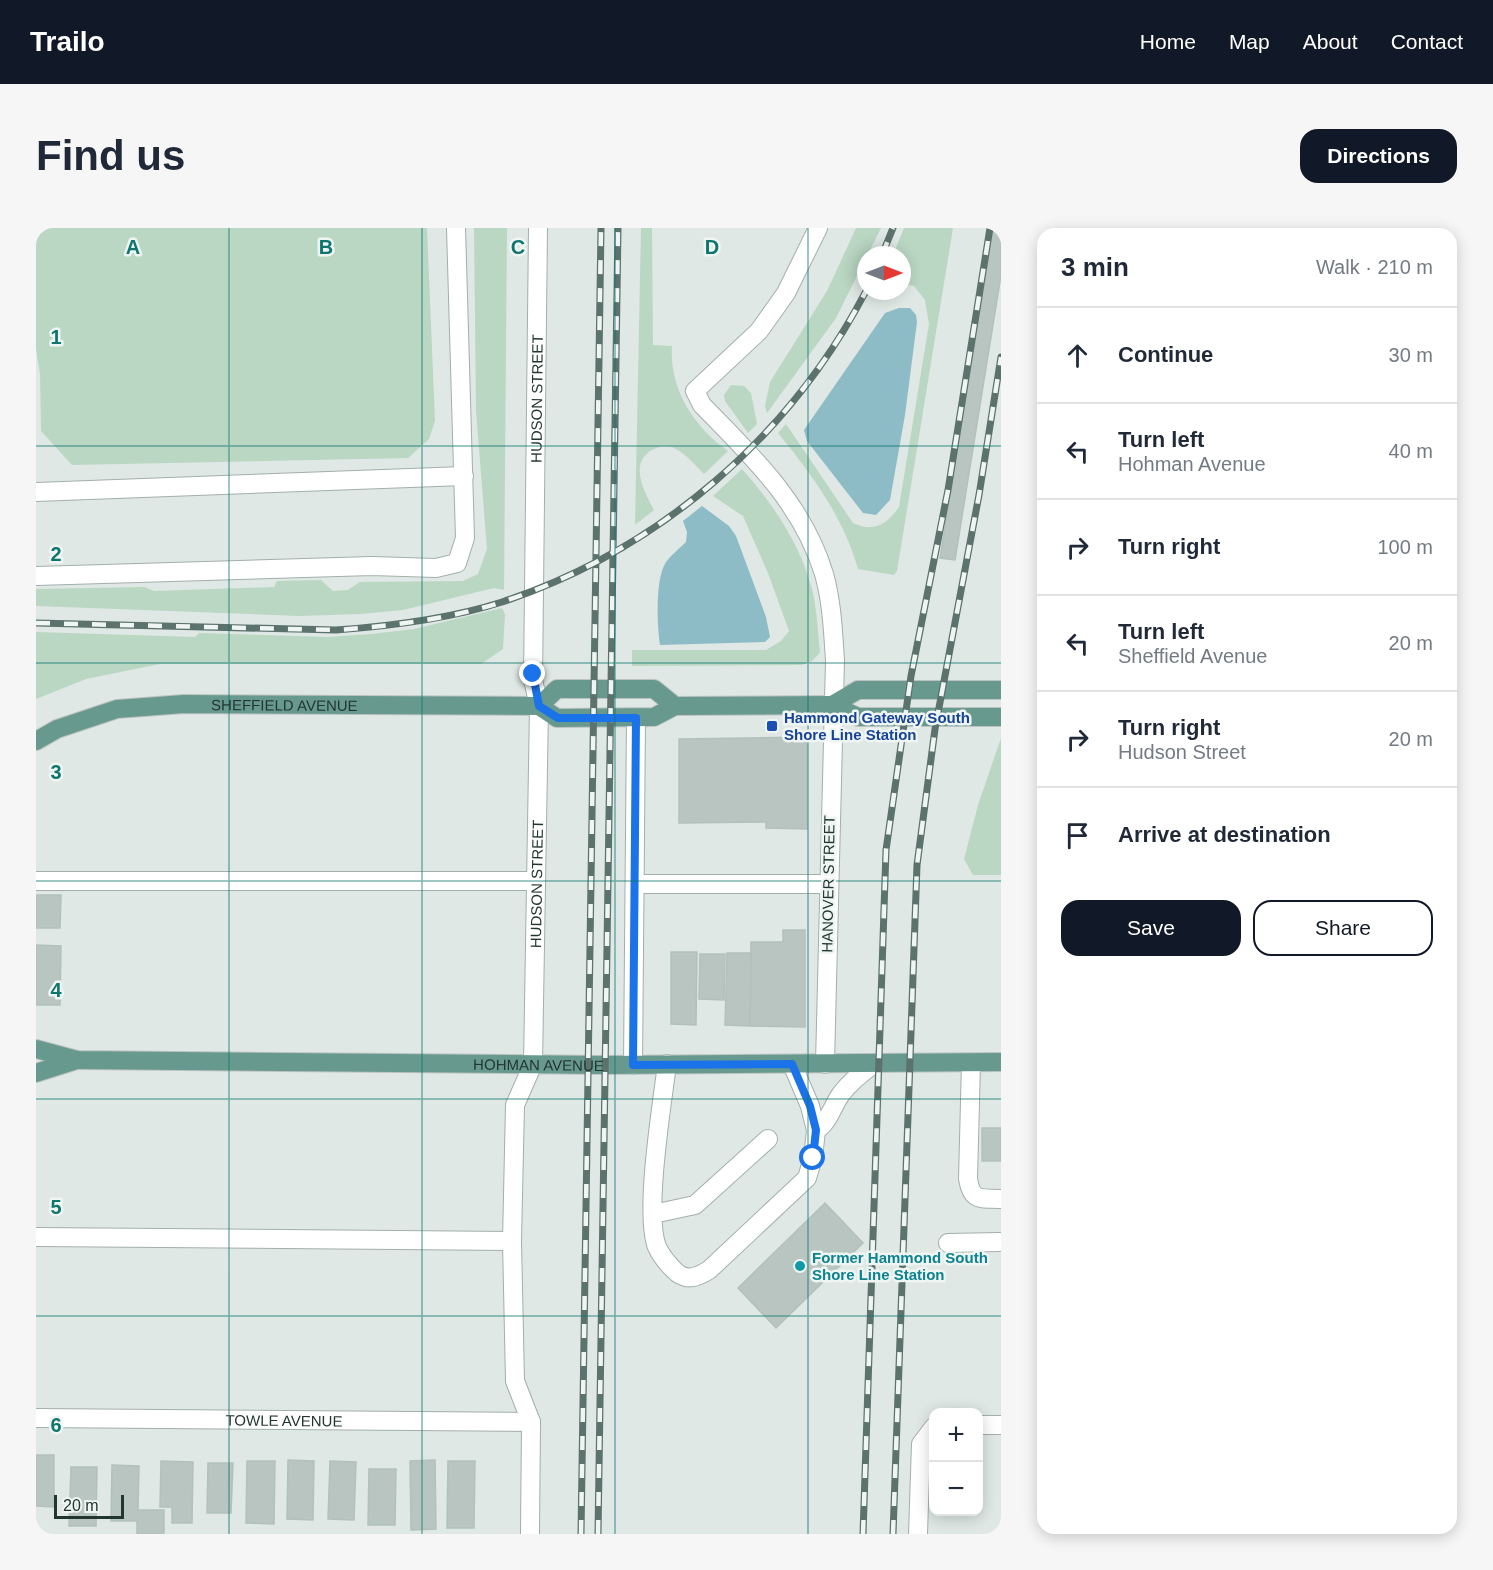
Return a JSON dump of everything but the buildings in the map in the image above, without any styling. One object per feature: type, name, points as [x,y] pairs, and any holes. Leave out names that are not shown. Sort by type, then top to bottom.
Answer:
[{"type":"main road","points":[[539,706],[557,689],[654,689],[675,706]]},
{"type":"main road","name":"SHEFFIELD AVENUE","points":[[832,705],[858,690],[1001,690]]},
{"type":"main road","name":"SHEFFIELD AVENUE","points":[[36,741],[57,729],[117,709],[184,704],[539,706],[558,718],[654,717],[675,706],[832,705],[858,717],[1001,717]]},
{"type":"main road","name":"HOHMAN AVENUE","points":[[36,1049],[77,1060],[633,1065],[1001,1062]]},
{"type":"main road","name":"HOHMAN AVENUE","points":[[36,1073],[77,1060]]},
{"type":"street","points":[[36,576],[372,566],[436,568],[457,562],[465,538],[456,228]]},
{"type":"street","name":"HUDSON STREET","points":[[530,1534],[531,1422],[514,1381],[512,1241],[514,1105],[533,1064],[539,706],[533,680],[538,228]]},
{"type":"street","name":"HANOVER STREET","points":[[818,228],[786,293],[759,332],[695,391],[702,405],[786,496],[815,550],[824,574],[831,610],[835,660],[832,705],[825,1064]]},
{"type":"street","points":[[36,492],[464,476]]},
{"type":"street","points":[[633,1065],[636,718]]},
{"type":"street","points":[[36,881],[536,881]]},
{"type":"street","points":[[635,884],[828,884]]},
{"type":"street","points":[[971,1063],[968,1179],[970,1192],[977,1198],[1001,1198]]},
{"type":"street","points":[[667,1064],[653,1214],[657,1246],[686,1286],[709,1270],[807,1178],[813,1158],[816,1130],[810,1106],[792,1064]]},
{"type":"street","points":[[816,1130],[822,1127],[840,1095],[856,1076],[874,1064]]},
{"type":"street","points":[[653,1214],[695,1205],[768,1139]]},
{"type":"street","points":[[36,1237],[512,1241]]},
{"type":"street","points":[[948,1243],[1001,1242]]},
{"type":"street","name":"TOWLE AVENUE","points":[[36,1418],[531,1422]]},
{"type":"street","points":[[983,1425],[1001,1425]]},
{"type":"street","points":[[918,1534],[921,1444],[929,1433]]},
{"type":"green space","points":[[36,228],[427,228],[435,421],[429,439],[408,458],[72,465],[41,431],[40,374],[36,349]]},
{"type":"green space","points":[[474,228],[507,228],[504,590],[494,588],[403,610],[361,614],[299,616],[36,606],[36,589],[144,587],[154,591],[274,587],[277,581],[321,580],[333,591],[348,590],[360,582],[463,581],[478,574],[487,549],[476,411]]},
{"type":"green space","points":[[641,228],[652,228],[653,345],[672,346],[675,377],[686,406],[704,431],[728,451],[704,474],[680,451],[668,446],[654,449],[646,455],[641,462],[640,478],[654,510],[635,525]]},
{"type":"green space","points":[[856,228],[881,228],[872,246],[857,246],[857,276],[836,318],[767,413],[765,406],[770,382],[827,291]]},
{"type":"green space","points":[[904,228],[953,228],[897,571],[894,575],[858,569],[844,531],[825,497],[778,433],[786,424],[853,523],[874,527],[890,518],[899,507],[929,324],[925,300],[914,286],[911,286],[911,246],[897,246]]},
{"type":"green space","points":[[731,385],[744,386],[751,393],[757,424],[748,433],[725,401],[724,395]]},
{"type":"green space","points":[[742,469],[785,526],[801,558],[813,593],[820,653],[812,661],[802,665],[632,666],[632,650],[766,650],[781,641],[789,631],[768,573],[743,516],[713,496]]},
{"type":"green space","points":[[502,608],[505,614],[503,649],[481,664],[160,664],[86,679],[36,699],[36,632],[195,637],[199,633],[328,637],[414,629]]},
{"type":"green space","points":[[1001,738],[1001,875],[973,875],[964,859],[978,805]]},
{"type":"water","points":[[899,308],[910,308],[916,315],[917,322],[905,415],[890,500],[876,515],[863,513],[807,441],[804,430],[885,313]]},
{"type":"water","points":[[702,506],[729,526],[736,536],[766,617],[770,637],[765,642],[660,645],[658,602],[662,569],[668,559],[686,542],[687,532],[683,521]]},
{"type":"railway","points":[[581,1534],[601,228]]},
{"type":"railway","points":[[598,1534],[618,228]]},
{"type":"railway","points":[[886,246],[893,228]]},
{"type":"railway","points":[[863,1534],[886,850],[911,676],[948,490],[990,228]]},
{"type":"railway","points":[[36,623],[336,630],[399,624],[462,613],[502,602],[560,580],[614,552],[666,519],[714,482],[759,440],[799,394],[835,344],[861,300]]},
{"type":"railway","points":[[893,1534],[917,865],[935,729],[979,495],[1001,357]]},
{"type":"place","name":"Hammond Gateway South Shore Line Station","points":[[772,726]]},
{"type":"place","name":"Former Hammond South Shore Line Station","points":[[800,1266]]},
{"type":"route","points":[[533,674],[539,706],[558,718],[636,718],[633,1065],[792,1064],[810,1106],[816,1130],[813,1158]]}]
